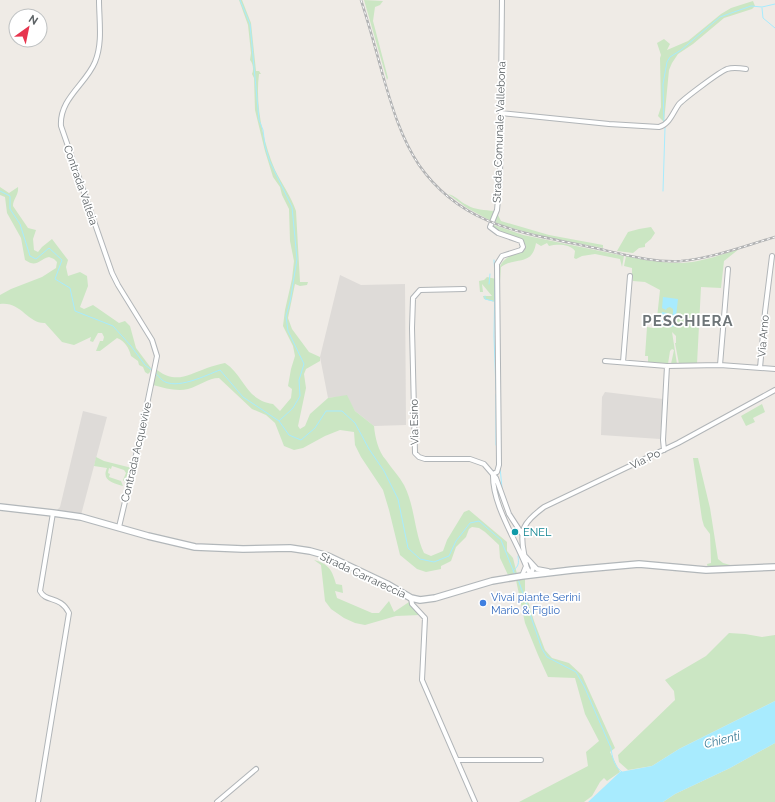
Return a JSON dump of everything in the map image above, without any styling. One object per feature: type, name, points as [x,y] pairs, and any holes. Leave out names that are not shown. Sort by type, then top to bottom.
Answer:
[{"type":"main road","name":"Strada Carrareccia","points":[[0,507],[53,513],[92,520],[148,536],[195,547],[242,549],[290,548],[310,551],[337,560],[411,598],[420,600],[430,599],[492,581],[531,574],[639,564],[701,570],[775,567]]},
{"type":"street","name":"Contrada Valteia","points":[[99,0],[100,26],[97,55],[92,69],[64,106],[61,116],[61,126],[112,273],[152,340],[156,351],[156,362],[153,378]]},
{"type":"street","name":"Strada Comunale Vallebona","points":[[493,474],[497,472],[498,465],[498,264],[502,256],[521,250],[524,247],[521,241],[498,233],[490,227],[496,214],[498,200],[501,113],[502,0]]},
{"type":"street","points":[[501,113],[609,124],[659,127],[665,125],[680,104],[727,69],[746,69]]},
{"type":"street","name":"Via Arno","points":[[760,368],[772,256]]},
{"type":"street","points":[[720,366],[728,270]]},
{"type":"street","points":[[623,362],[630,276]]},
{"type":"street","name":"Via Esino","points":[[464,289],[420,290],[413,298],[412,328],[415,450],[416,455],[425,459],[475,460],[484,464],[493,474]]},
{"type":"street","name":"Via Arno","points":[[605,361],[667,366],[720,366],[775,369]]},
{"type":"street","points":[[664,450],[663,440],[667,366]]},
{"type":"street","name":"Contrada Acquevive","points":[[119,527],[153,378]]},
{"type":"street","name":"Via Po","points":[[522,534],[530,518],[544,507],[664,450],[775,390]]},
{"type":"street","points":[[493,474],[499,484],[505,504],[522,534],[522,544],[526,566],[521,576]]},
{"type":"street","points":[[493,474],[493,487],[498,503],[512,536],[531,574]]},
{"type":"street","points":[[38,802],[69,613],[63,604],[44,596],[40,591],[53,513]]},
{"type":"street","points":[[513,520],[520,524],[526,524]]},
{"type":"street","points":[[512,536],[518,538],[522,534]]},
{"type":"street","points":[[524,554],[539,570],[553,572]]},
{"type":"street","points":[[531,563],[533,568],[531,574]]},
{"type":"street","points":[[411,598],[412,604],[425,618],[422,680],[475,802]]},
{"type":"street","points":[[457,760],[541,760]]},
{"type":"street","points":[[217,802],[256,769]]},
{"type":"shaded area","points":[[340,275],[361,285],[405,284],[406,425],[374,426],[355,411],[346,396],[328,398],[320,357]]},
{"type":"shaded area","points":[[605,392],[663,399],[660,439],[601,435],[602,397]]},
{"type":"shaded area","points":[[83,411],[107,417],[81,515],[56,511],[60,507]]},
{"type":"green space","points":[[239,0],[242,0],[251,23],[256,71],[259,71],[261,74],[259,74],[258,98],[261,123],[275,170],[296,211],[300,282],[308,282],[307,285],[300,286],[295,284],[288,318],[292,329],[309,352],[320,357],[320,361],[306,369],[304,374],[306,388],[298,426],[300,429],[305,426],[310,414],[328,398],[347,395],[355,411],[374,426],[376,439],[383,456],[400,479],[408,493],[418,536],[424,553],[431,556],[443,551],[447,540],[464,512],[469,510],[507,542],[507,551],[513,558],[517,574],[508,575],[500,558],[499,545],[479,528],[472,527],[469,529],[466,537],[456,547],[451,561],[441,566],[441,569],[426,572],[417,569],[400,555],[383,490],[361,457],[355,445],[354,432],[340,430],[303,448],[294,450],[284,446],[275,423],[266,415],[252,409],[219,378],[211,379],[184,390],[153,385],[157,370],[170,377],[182,377],[225,363],[232,368],[256,398],[273,404],[280,411],[291,398],[292,389],[288,386],[295,356],[293,346],[283,326],[294,261],[290,241],[289,209],[280,187],[273,177],[255,110],[254,78],[250,60],[251,53],[248,25]]},
{"type":"green space","points":[[364,0],[383,1],[380,5],[375,7],[373,21],[388,78],[387,80]]},
{"type":"green space","points":[[753,1],[755,6],[752,9],[724,18],[693,44],[678,54],[669,70],[664,122],[658,116],[661,107],[661,55],[657,43],[664,39],[670,44],[667,50],[688,41],[721,14],[731,8]]},
{"type":"green space","points":[[0,187],[9,193],[18,187],[18,192],[13,206],[28,228],[36,230],[33,239],[34,250],[38,252],[52,239],[68,260],[66,267],[68,276],[80,272],[87,276],[88,286],[80,307],[84,309],[93,305],[119,323],[125,321],[130,326],[136,348],[151,368],[148,374],[145,372],[143,367],[139,365],[138,361],[131,356],[126,345],[120,339],[117,338],[100,351],[96,351],[100,341],[103,341],[104,337],[102,333],[98,333],[93,342],[90,341],[91,337],[74,345],[62,342],[45,323],[34,320],[14,306],[0,304],[0,295],[42,277],[56,268],[57,262],[49,257],[37,263],[32,263],[25,260],[21,238],[7,213],[5,197],[0,195]]},
{"type":"green space","points":[[448,194],[473,208],[494,211],[491,221],[467,208]]},
{"type":"green space","points":[[498,215],[501,221],[549,235],[603,245],[603,248],[507,227],[494,222]]},
{"type":"green space","points":[[494,225],[523,235],[624,256],[622,267],[620,259],[595,254],[582,256],[576,259],[574,258],[575,251],[570,247],[559,245],[549,246],[547,243],[541,246],[536,243],[531,255],[527,258],[501,267],[500,281],[499,269],[501,264],[513,254],[524,251],[526,246],[522,240],[498,231],[494,228]]},
{"type":"green space","points":[[651,227],[655,233],[645,244],[645,247],[639,248],[633,253],[617,251],[628,232]]},
{"type":"green space","points":[[739,249],[724,261],[721,288],[701,287],[697,364],[679,364],[675,343],[676,336],[672,332],[677,364],[671,364],[674,350],[672,349],[670,351],[668,364],[648,362],[648,356],[645,356],[647,327],[656,327],[660,290],[645,282],[633,281],[632,268],[624,266],[626,256],[654,261],[682,263],[704,260]]},
{"type":"green space","points":[[487,277],[496,279],[495,302],[484,299],[483,296],[492,296],[482,284],[483,292],[480,292],[479,281],[484,280]]},
{"type":"green space","points":[[762,404],[765,412],[753,418],[755,422],[746,426],[741,416]]},
{"type":"green space","points":[[96,457],[104,461],[132,468],[128,486],[123,480],[126,473],[124,470],[112,466],[111,469],[109,468],[108,473],[110,474],[109,477],[121,481],[123,486],[109,481],[106,476],[107,468],[94,466]]},
{"type":"green space","points":[[693,458],[698,458],[710,508],[718,559],[723,563],[734,566],[708,568],[707,564],[711,563],[710,534],[704,526],[702,519]]},
{"type":"green space","points":[[314,560],[323,563],[329,568],[336,584],[342,585],[343,593],[335,591],[337,598],[372,613],[379,613],[389,601],[394,612],[409,602],[420,615],[396,616],[365,625],[355,623],[344,618],[331,609],[325,601],[321,565]]},
{"type":"green space","points":[[525,578],[525,591],[545,650],[552,658],[569,663],[582,675],[615,748],[610,752],[620,772],[607,781],[604,778],[592,796],[584,802],[519,802],[588,766],[586,752],[599,741],[585,714],[575,678],[548,677],[538,655],[525,623],[516,580]]},
{"type":"green space","points":[[729,633],[762,637],[775,635],[775,701],[679,749],[652,766],[628,770],[619,762],[618,755],[675,700],[674,691],[665,680],[706,656]]},
{"type":"green space","points":[[775,743],[775,802],[663,802],[675,794],[730,768]]},
{"type":"water","points":[[663,297],[678,299],[675,325],[672,327],[660,326],[662,312],[667,313],[666,317],[672,317],[673,312],[673,309],[670,307],[666,310],[662,308]]},
{"type":"water","name":"Chienti","points":[[775,701],[775,743],[730,768],[675,794],[663,802],[588,802],[620,772],[652,766],[679,749]]},
{"type":"waterway","points":[[240,0],[250,24],[259,120],[263,130],[265,146],[270,162],[292,207],[297,259],[290,302],[286,316],[288,331],[304,364],[299,380],[300,396],[293,408],[279,421],[289,435],[301,440],[315,428],[326,411],[342,411],[355,423],[369,449],[384,471],[398,499],[408,548],[420,559],[434,562],[449,556],[456,541],[470,523],[479,521],[501,540],[515,575]]},
{"type":"waterway","points":[[664,124],[663,84],[667,62],[670,57],[681,50],[720,17],[751,6],[762,7],[775,4]]},
{"type":"waterway","points":[[762,8],[763,18],[775,28]]},
{"type":"waterway","points":[[663,191],[665,128]]},
{"type":"waterway","points":[[0,191],[10,196],[10,209],[20,224],[30,256],[36,259],[49,248],[62,260],[55,279],[70,288],[75,311],[113,326],[131,346],[145,365],[153,371]]},
{"type":"waterway","points":[[494,260],[495,276]]},
{"type":"waterway","points":[[489,284],[490,274]]},
{"type":"waterway","points":[[495,278],[494,336],[496,390]]},
{"type":"waterway","points":[[485,296],[485,299],[493,301]]},
{"type":"waterway","points":[[155,373],[162,380],[175,384],[191,381],[220,370],[243,397],[279,421]]},
{"type":"waterway","points":[[496,394],[496,445]]},
{"type":"waterway","points":[[500,467],[502,488]]},
{"type":"waterway","points":[[513,571],[518,564],[518,556]]},
{"type":"waterway","points":[[518,579],[542,649],[547,657],[576,672],[584,686],[611,748],[615,764],[622,772]]},
{"type":"railway","points":[[361,0],[386,88],[407,144],[419,165],[436,186],[455,202],[476,215],[521,232],[659,261],[681,261],[705,257],[775,237]]},
{"type":"place","name":"ENEL","points":[[515,532]]},
{"type":"place","name":"Vivai piante Serini Mario & Figlio","points":[[483,603]]},
{"type":"district","name":"PESCHIERA","points":[[688,321]]}]
